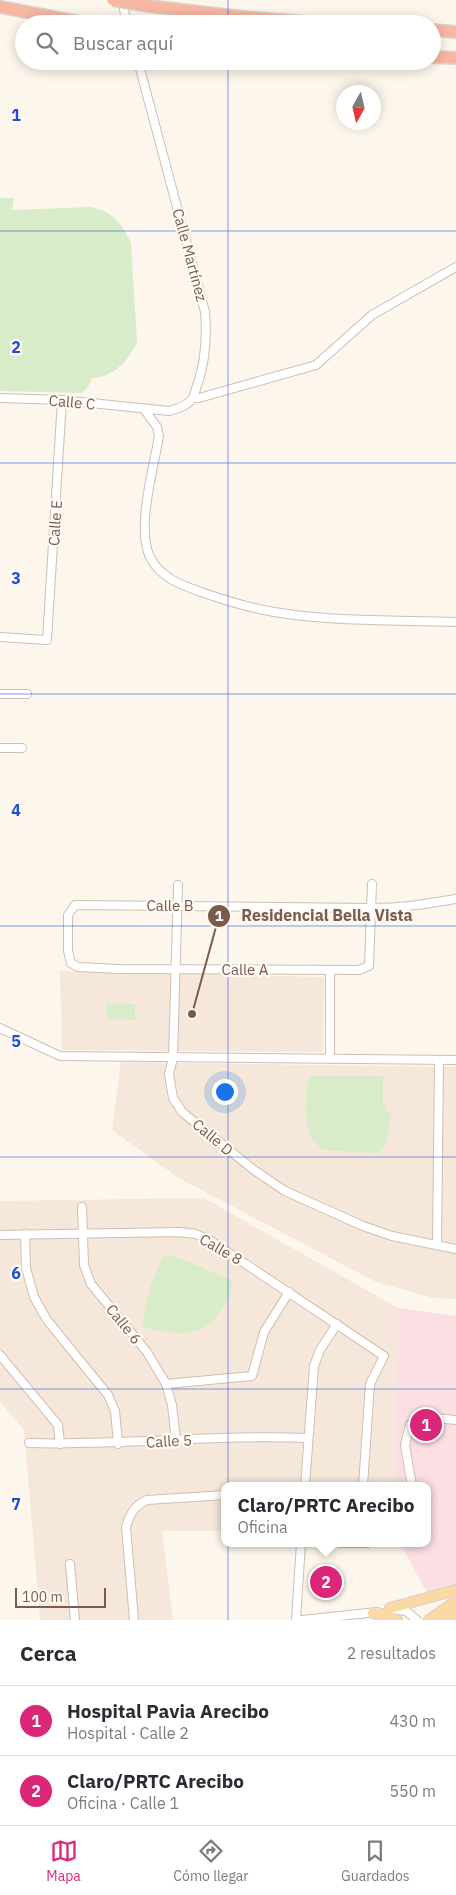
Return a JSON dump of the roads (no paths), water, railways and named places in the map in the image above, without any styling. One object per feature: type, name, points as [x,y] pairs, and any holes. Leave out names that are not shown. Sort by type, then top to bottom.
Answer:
[{"type":"highway","points":[[113,0],[226,15]]},
{"type":"highway","points":[[0,7],[41,15]]},
{"type":"highway","points":[[441,31],[456,32]]},
{"type":"highway","points":[[441,57],[456,58]]},
{"type":"main road","points":[[390,1608],[456,1590]]},
{"type":"main road","points":[[429,1620],[456,1601]]},
{"type":"main road","points":[[373,1613],[386,1615],[397,1620]]},
{"type":"main road","points":[[445,1620],[456,1613]]},
{"type":"street","points":[[122,0],[125,15]]},
{"type":"street","name":"Calle Martínez","points":[[140,70],[205,312],[207,338],[203,367],[193,398]]},
{"type":"street","points":[[144,408],[169,411],[179,409],[193,398],[199,398],[316,364],[372,315],[456,267]]},
{"type":"street","name":"Calle C","points":[[0,398],[62,400],[144,408]]},
{"type":"street","name":"Calle E","points":[[0,637],[47,640],[62,400]]},
{"type":"street","points":[[144,408],[157,427],[159,436],[144,524],[145,542],[151,559],[160,571],[179,584],[233,603],[274,612],[325,618],[456,622]]},
{"type":"street","points":[[0,694],[27,694]]},
{"type":"street","points":[[0,748],[22,748]]},
{"type":"street","points":[[330,1059],[330,970],[359,970],[369,966],[372,884]]},
{"type":"street","name":"Calle D","points":[[178,885],[173,1058],[169,1074],[172,1098],[182,1112],[254,1170],[285,1190],[363,1226],[392,1236],[456,1249]]},
{"type":"street","name":"Calle B","points":[[71,963],[68,951],[68,915],[75,905],[371,908],[410,907],[456,899]]},
{"type":"street","name":"Calle A","points":[[71,963],[78,967],[330,970]]},
{"type":"street","points":[[0,1028],[60,1056],[456,1060]]},
{"type":"street","points":[[437,1245],[439,1060]]},
{"type":"street","name":"Calle 6","points":[[82,1207],[84,1265],[91,1284],[147,1352],[166,1384],[172,1405],[176,1440]]},
{"type":"street","name":"Calle 8","points":[[0,1235],[179,1232],[196,1234],[211,1241],[384,1356],[370,1384],[363,1482]]},
{"type":"street","points":[[25,1234],[26,1268],[34,1297],[47,1320],[108,1395],[115,1411],[118,1444]]},
{"type":"street","points":[[166,1384],[252,1376],[264,1332],[289,1292]]},
{"type":"street","points":[[305,1482],[314,1366],[320,1350],[336,1324]]},
{"type":"street","points":[[0,1355],[58,1425],[60,1444]]},
{"type":"street","points":[[411,1482],[405,1445],[410,1425],[425,1417],[456,1420]]},
{"type":"street","name":"Calle 5","points":[[29,1443],[118,1444],[266,1436],[308,1438]]},
{"type":"street","points":[[134,1620],[126,1527],[130,1514],[139,1504],[147,1500],[221,1495]]},
{"type":"street","points":[[296,1620],[301,1547]]},
{"type":"street","points":[[70,1564],[75,1620]]},
{"type":"street","points":[[302,1620],[373,1613],[390,1608],[406,1611],[417,1620]]},
{"type":"place","name":"Residencial Bella Vista","points":[[192,1014]]},
{"type":"place","name":"Hospital Pavia Arecibo","points":[[426,1425]]},
{"type":"place","name":"Claro/PRTC Arecibo","points":[[326,1582]]}]
